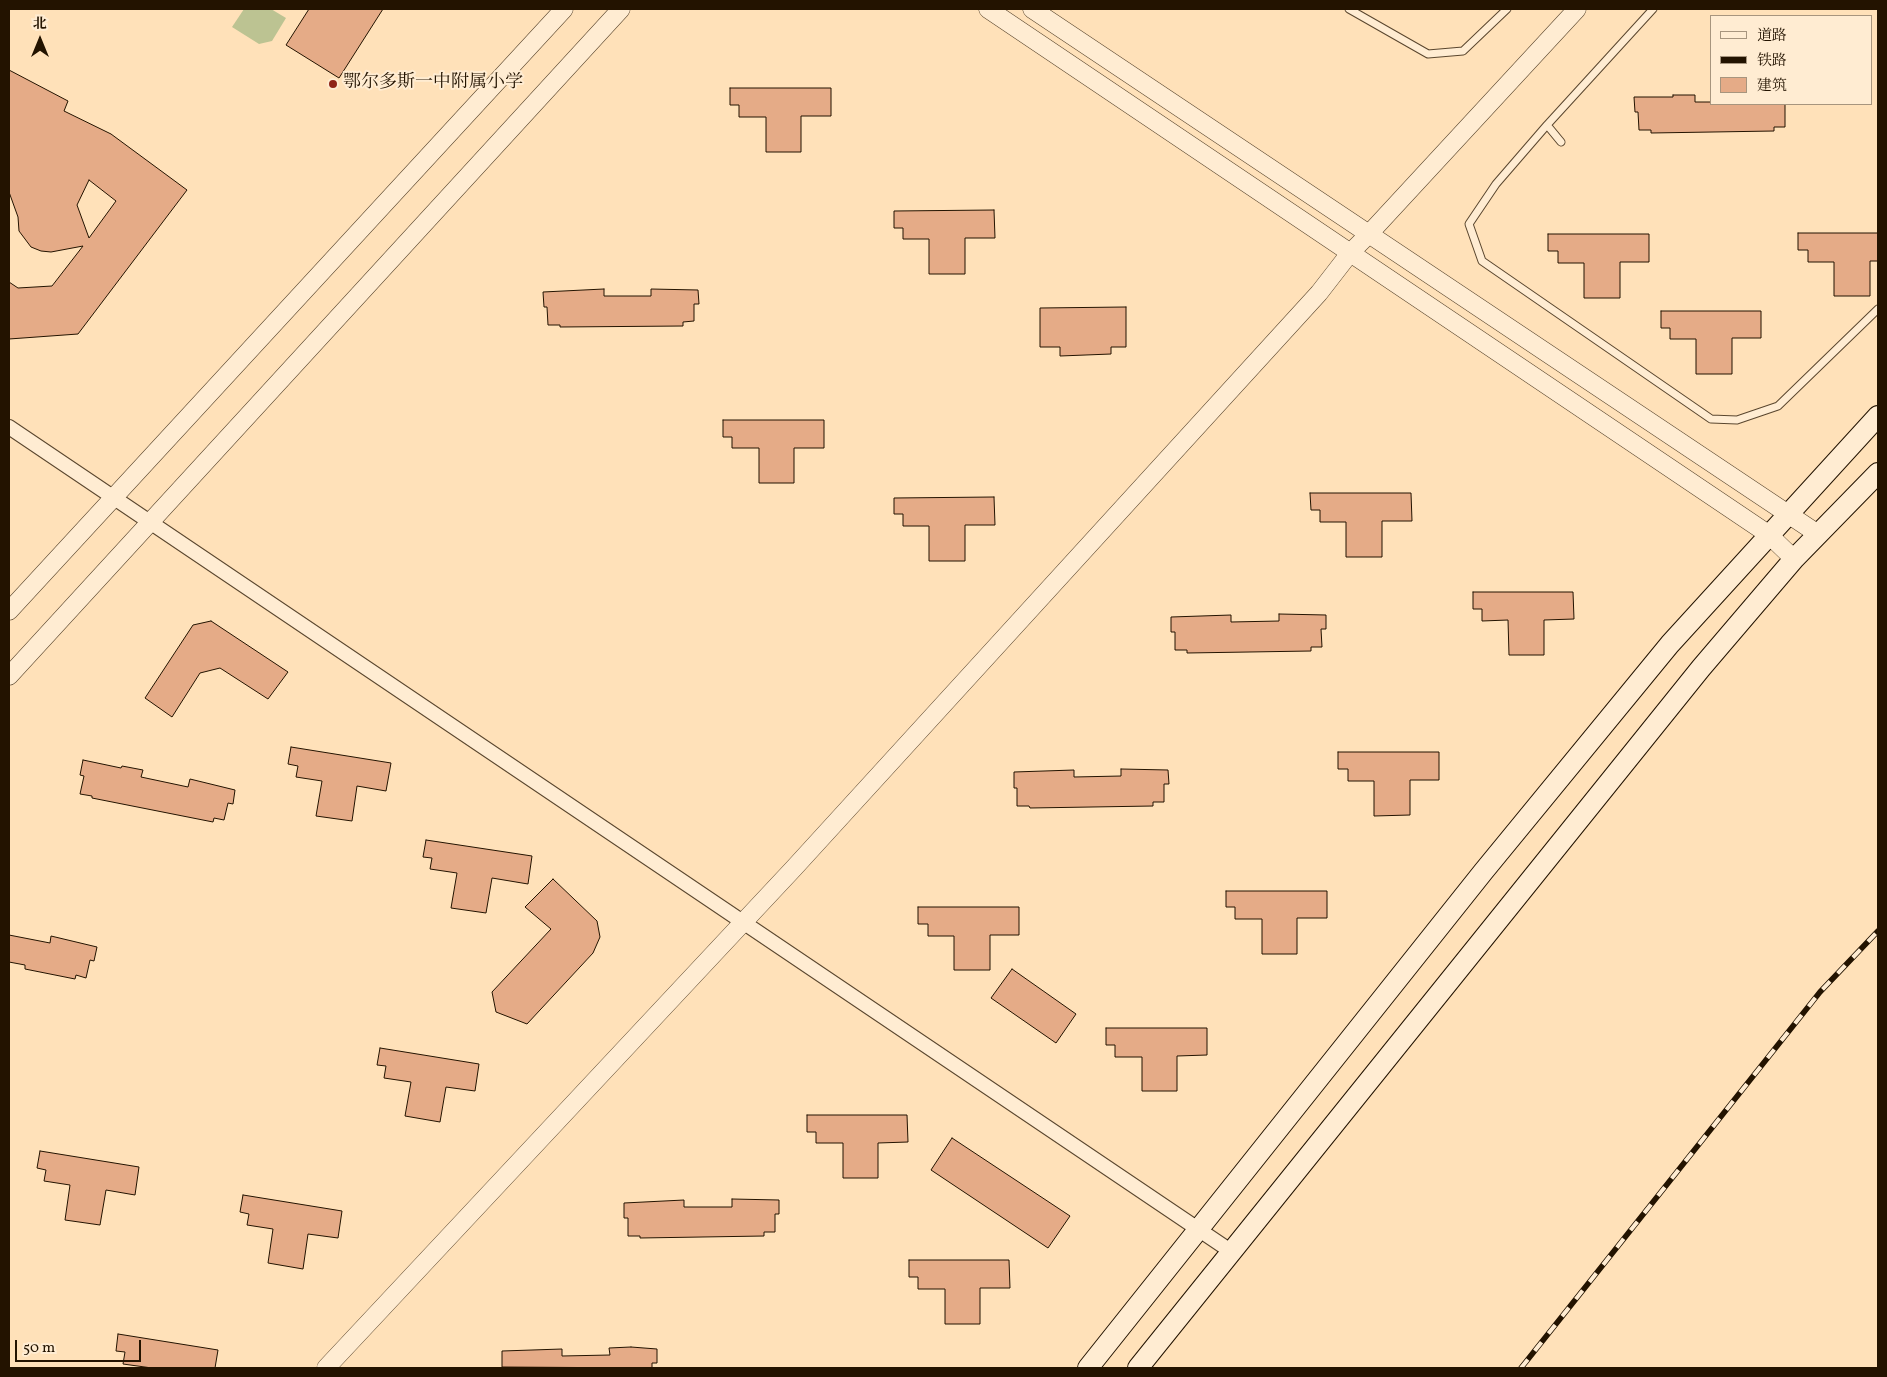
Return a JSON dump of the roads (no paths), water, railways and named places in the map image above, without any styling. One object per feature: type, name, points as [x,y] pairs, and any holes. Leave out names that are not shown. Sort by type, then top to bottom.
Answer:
[{"type":"main road","points":[[1088,1368],[1483,872],[1670,644],[1768,534],[1878,416]]},
{"type":"main road","points":[[1138,1368],[1701,668],[1794,559],[1878,473]]},
{"type":"street","points":[[9,611],[564,9]]},
{"type":"street","points":[[9,676],[621,9]]},
{"type":"street","points":[[988,9],[1768,534],[1794,559]]},
{"type":"street","points":[[1032,9],[1818,534]]},
{"type":"street","points":[[326,1368],[743,924],[1312,300],[1350,252],[1368,235],[1577,9]]},
{"type":"street","points":[[9,427],[743,924],[1232,1252]]},
{"type":"lane","points":[[1349,9],[1428,54],[1463,51],[1507,9]]},
{"type":"lane","points":[[1654,9],[1547,124],[1496,184],[1470,224],[1482,261],[1711,419],[1737,420],[1778,406],[1878,309]]},
{"type":"lane","points":[[1547,124],[1561,142]]},
{"type":"railway","points":[[1521,1368],[1820,992],[1878,931]]},
{"type":"place","name":"鄂尔多斯一中附属小学","points":[[333,84]]}]
